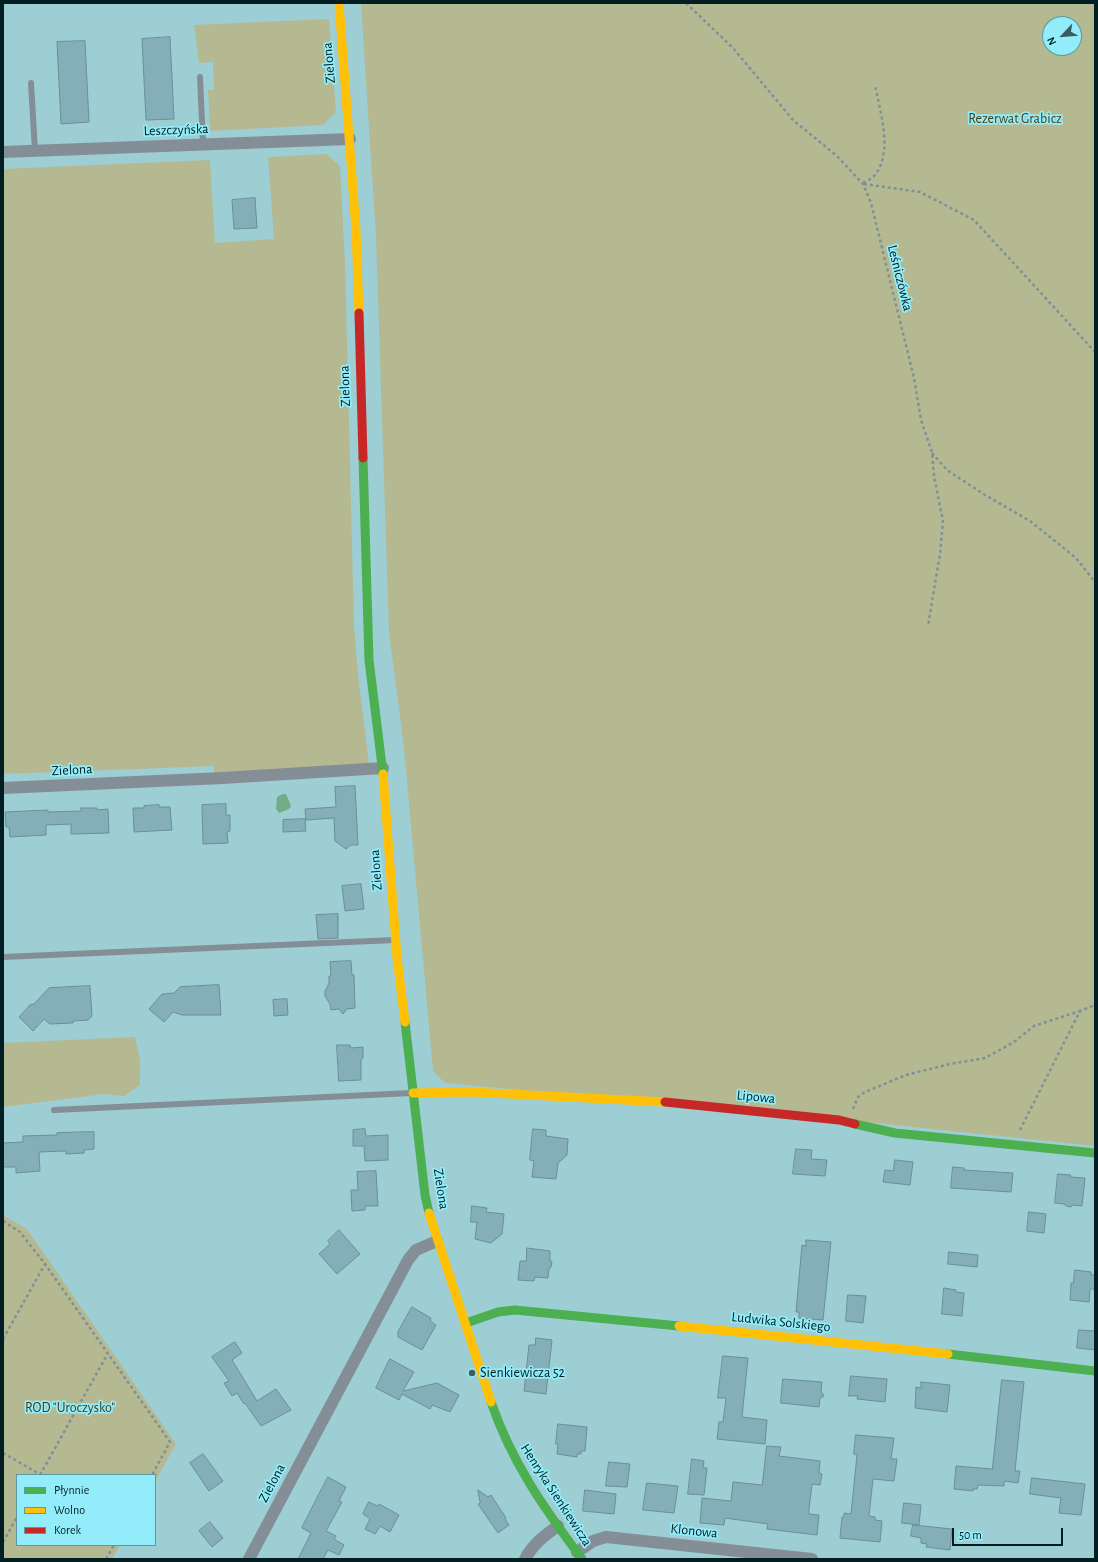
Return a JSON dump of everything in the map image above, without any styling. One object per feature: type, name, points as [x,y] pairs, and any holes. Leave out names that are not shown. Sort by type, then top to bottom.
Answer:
[{"type":"street","name":"Zielona","points":[[248,1559],[408,1260],[416,1250],[437,1242],[430,1220],[413,1093],[396,940],[383,768],[369,660],[356,230],[339,3]]},
{"type":"street","name":"Leszczyńska","points":[[3,152],[350,139]]},
{"type":"street","name":"Zielona","points":[[3,788],[223,778],[383,768]]},
{"type":"street","name":"Lipowa","points":[[413,1093],[471,1092],[655,1101],[839,1120],[895,1133],[1095,1153]]},
{"type":"street","name":"Henryka Sienkiewicza","points":[[437,1242],[466,1322],[506,1442],[522,1473],[579,1555]]},
{"type":"street","name":"Ludwika Solskiego","points":[[466,1322],[498,1312],[515,1310],[896,1348],[1095,1371]]},
{"type":"street","points":[[525,1559],[529,1551],[538,1540],[558,1526]]},
{"type":"street","name":"Klonowa","points":[[579,1555],[593,1541],[606,1537],[812,1559]]},
{"type":"lane","points":[[200,77],[203,144]]},
{"type":"lane","points":[[31,83],[35,151]]},
{"type":"lane","points":[[3,957],[396,940]]},
{"type":"lane","points":[[54,1110],[413,1093]]},
{"type":"path","name":"Leśniczówka","points":[[686,3],[733,48],[793,120],[837,156],[863,184],[871,203],[914,378],[921,420],[932,452],[934,476],[943,521],[940,554],[928,626]]},
{"type":"path","points":[[863,184],[874,176],[881,164],[885,145],[875,85]]},
{"type":"path","points":[[863,184],[920,192],[974,220],[1095,352]]},
{"type":"path","points":[[932,452],[947,470],[985,495],[1030,521],[1076,558],[1095,582]]},
{"type":"path","points":[[839,1120],[853,1110],[858,1097],[865,1092],[906,1075],[928,1069],[985,1058],[1014,1042],[1034,1026],[1095,1005]]},
{"type":"path","points":[[1012,1145],[1080,1011]]},
{"type":"path","points":[[3,1221],[20,1232],[45,1264],[170,1442],[153,1474]]},
{"type":"path","points":[[3,1339],[45,1264]]},
{"type":"path","points":[[42,1474],[108,1353]]},
{"type":"path","points":[[3,1454],[39,1474]]},
{"type":"path","points":[[3,1542],[16,1519]]},
{"type":"path","points":[[106,1559],[113,1546]]},
{"type":"green space","name":"Rezerwat Grabicz","points":[[361,3],[1095,3],[1095,1146],[875,1123],[445,1083],[433,1071],[404,748],[389,632],[376,238]]},
{"type":"green space","points":[[329,19],[336,112],[323,125],[210,131],[208,90],[214,90],[213,62],[199,63],[194,25]]},
{"type":"green space","points":[[326,154],[340,166],[345,263],[354,625],[358,674],[369,765],[214,773],[214,766],[3,774],[3,169],[210,160],[215,243],[274,239],[268,157]]},
{"type":"green space","points":[[135,1037],[140,1060],[140,1085],[124,1096],[104,1094],[3,1107],[3,1043]]},
{"type":"green space","name":"ROD \"Uroczysko\"","points":[[3,1215],[27,1229],[176,1444],[156,1480],[156,1474],[16,1474],[16,1546],[119,1546],[112,1559],[3,1559]]},
{"type":"shaded area","points":[[286,794],[291,806],[289,809],[279,813],[276,809],[277,797]]},
{"type":"building","points":[[170,37],[174,119],[146,120],[142,39]]},
{"type":"building","points":[[85,41],[89,122],[61,124],[57,42]]},
{"type":"building","points":[[255,198],[257,228],[234,229],[232,200]]},
{"type":"building","points":[[355,786],[358,845],[351,845],[346,849],[335,841],[334,818],[306,820],[305,809],[336,807],[335,787]]},
{"type":"building","points":[[226,804],[226,815],[230,815],[230,831],[227,832],[228,843],[203,844],[202,805]]},
{"type":"building","points":[[159,805],[159,807],[170,807],[172,830],[134,832],[133,808],[144,808],[144,806]]},
{"type":"building","points":[[81,808],[97,808],[97,810],[108,809],[109,833],[71,834],[71,824],[46,825],[46,835],[10,837],[9,827],[6,827],[5,812],[48,810],[48,812],[81,811]]},
{"type":"building","points":[[305,819],[306,831],[283,832],[283,820]]},
{"type":"building","points":[[361,884],[364,909],[345,911],[342,886]]},
{"type":"building","points":[[338,914],[338,938],[318,939],[316,915]]},
{"type":"building","points":[[351,961],[352,975],[354,975],[355,1008],[347,1009],[343,1014],[339,1009],[331,1010],[330,1004],[325,996],[325,991],[329,983],[329,976],[331,976],[330,962]]},
{"type":"building","points":[[219,985],[221,1015],[182,1015],[173,1012],[164,1022],[149,1009],[162,994],[174,993],[180,987]]},
{"type":"building","points":[[90,986],[92,1016],[88,1020],[73,1021],[73,1023],[50,1024],[44,1019],[33,1031],[19,1017],[49,988]]},
{"type":"building","points":[[287,999],[288,1015],[274,1016],[273,1000]]},
{"type":"building","points":[[337,1045],[350,1045],[351,1048],[363,1047],[363,1058],[361,1059],[361,1080],[339,1081]]},
{"type":"building","points":[[365,1129],[366,1136],[388,1135],[388,1160],[365,1161],[364,1146],[353,1146],[353,1130]]},
{"type":"building","points":[[533,1129],[546,1130],[546,1136],[568,1139],[567,1155],[558,1163],[556,1179],[532,1177],[534,1161],[530,1160]]},
{"type":"building","points":[[94,1132],[94,1149],[84,1150],[84,1153],[66,1154],[66,1151],[39,1152],[40,1171],[16,1173],[16,1167],[3,1167],[3,1143],[23,1142],[23,1136]]},
{"type":"building","points":[[796,1149],[812,1150],[811,1159],[827,1160],[825,1176],[793,1174]]},
{"type":"building","points":[[895,1160],[913,1162],[910,1185],[883,1182],[885,1170],[893,1171]]},
{"type":"building","points":[[953,1167],[964,1168],[964,1170],[1013,1173],[1011,1192],[951,1188]]},
{"type":"building","points":[[376,1171],[378,1206],[365,1206],[365,1210],[352,1211],[351,1190],[358,1190],[357,1172]]},
{"type":"building","points":[[1058,1174],[1071,1175],[1070,1177],[1085,1178],[1082,1206],[1073,1205],[1071,1207],[1064,1204],[1055,1203]]},
{"type":"building","points":[[472,1206],[487,1208],[486,1212],[504,1214],[502,1234],[491,1243],[475,1239],[477,1222],[471,1222]]},
{"type":"building","points":[[1029,1212],[1046,1214],[1044,1233],[1027,1231]]},
{"type":"building","points":[[339,1230],[360,1254],[337,1274],[319,1254],[330,1244],[328,1241]]},
{"type":"building","points":[[806,1240],[831,1242],[823,1320],[799,1318],[799,1312],[796,1312],[802,1245],[806,1246]]},
{"type":"building","points":[[527,1248],[550,1251],[550,1260],[552,1262],[549,1269],[548,1278],[535,1277],[534,1281],[518,1280],[520,1261],[526,1261]]},
{"type":"building","points":[[949,1252],[978,1255],[977,1267],[948,1264]]},
{"type":"building","points":[[1075,1270],[1091,1272],[1091,1275],[1095,1275],[1095,1289],[1090,1289],[1089,1302],[1070,1300],[1071,1283],[1073,1283]]},
{"type":"building","points":[[944,1288],[964,1293],[962,1316],[942,1314]]},
{"type":"building","points":[[848,1295],[866,1296],[863,1323],[846,1321]]},
{"type":"building","points":[[412,1307],[431,1318],[430,1321],[436,1325],[422,1350],[398,1337],[398,1332]]},
{"type":"building","points":[[1079,1330],[1095,1331],[1095,1350],[1077,1348]]},
{"type":"building","points":[[536,1338],[552,1340],[546,1394],[524,1391],[529,1345],[535,1345]]},
{"type":"building","points":[[235,1342],[242,1353],[232,1360],[257,1401],[276,1389],[291,1410],[261,1426],[237,1393],[232,1396],[224,1383],[229,1381],[212,1357]]},
{"type":"building","points":[[723,1356],[748,1358],[742,1417],[767,1420],[765,1444],[717,1439],[719,1422],[723,1422],[726,1398],[718,1398]]},
{"type":"building","points":[[390,1359],[414,1372],[403,1391],[437,1383],[459,1395],[450,1412],[432,1405],[430,1409],[402,1394],[399,1400],[376,1388]]},
{"type":"building","points":[[851,1376],[887,1379],[885,1402],[857,1399],[858,1396],[849,1396]]},
{"type":"building","points":[[783,1379],[822,1382],[821,1391],[824,1396],[820,1398],[819,1407],[781,1403]]},
{"type":"building","points":[[1002,1380],[1024,1382],[1015,1471],[1020,1471],[1018,1483],[1004,1481],[1004,1486],[978,1485],[977,1489],[973,1489],[973,1491],[954,1489],[956,1466],[992,1469]]},
{"type":"building","points":[[921,1382],[950,1385],[947,1412],[915,1408],[916,1387],[921,1388]]},
{"type":"building","points":[[558,1424],[587,1427],[585,1451],[581,1451],[581,1454],[577,1454],[577,1457],[557,1454],[558,1444],[556,1444]]},
{"type":"building","points":[[856,1435],[894,1438],[891,1459],[897,1459],[894,1481],[873,1479],[869,1516],[875,1517],[875,1520],[882,1521],[880,1542],[840,1538],[842,1517],[844,1517],[844,1513],[851,1514],[857,1455],[854,1454]]},
{"type":"building","points":[[767,1446],[781,1447],[779,1456],[820,1461],[819,1473],[822,1474],[820,1485],[812,1484],[809,1509],[809,1514],[819,1515],[817,1535],[767,1529],[768,1524],[725,1518],[724,1525],[700,1523],[702,1498],[731,1501],[733,1482],[762,1485]]},
{"type":"building","points":[[203,1454],[223,1481],[209,1491],[190,1463]]},
{"type":"building","points":[[692,1459],[704,1461],[703,1468],[707,1468],[704,1495],[688,1494]]},
{"type":"building","points":[[609,1462],[630,1464],[627,1487],[606,1486]]},
{"type":"building","points":[[328,1477],[346,1487],[339,1501],[342,1502],[326,1531],[336,1536],[334,1539],[344,1545],[339,1555],[328,1550],[323,1559],[298,1559],[311,1533],[302,1528]]},
{"type":"building","points":[[1032,1478],[1085,1484],[1081,1515],[1059,1513],[1061,1498],[1030,1494]]},
{"type":"building","points":[[647,1483],[678,1486],[674,1513],[643,1510]]},
{"type":"building","points":[[478,1490],[488,1497],[491,1495],[506,1518],[505,1519],[509,1525],[498,1533],[478,1504],[480,1503]]},
{"type":"building","points":[[585,1490],[616,1494],[614,1514],[583,1511]]},
{"type":"building","points":[[369,1502],[377,1506],[379,1504],[399,1515],[390,1532],[380,1526],[375,1534],[365,1529],[370,1519],[363,1514]]},
{"type":"building","points":[[904,1503],[921,1505],[919,1525],[902,1523]]},
{"type":"building","points":[[210,1522],[223,1538],[212,1547],[199,1531]]},
{"type":"building","points":[[913,1525],[952,1529],[950,1550],[926,1547],[927,1544],[921,1543],[921,1538],[911,1536]]},
{"type":"traffic: fast","points":[[363,458],[369,660],[383,774]]},
{"type":"traffic: fast","points":[[405,1022],[425,1195],[429,1213]]},
{"type":"traffic: fast","points":[[855,1124],[895,1133],[1095,1153]]},
{"type":"traffic: fast","points":[[466,1323],[498,1312],[515,1310],[679,1326]]},
{"type":"traffic: fast","points":[[948,1354],[1095,1371]]},
{"type":"traffic: fast","points":[[491,1402],[499,1424],[530,1484],[582,1559]]},
{"type":"traffic: slow","points":[[339,3],[356,230],[359,313]]},
{"type":"traffic: slow","points":[[383,774],[397,957],[405,1022]]},
{"type":"traffic: slow","points":[[413,1093],[471,1092],[665,1102]]},
{"type":"traffic: slow","points":[[429,1213],[491,1402]]},
{"type":"traffic: slow","points":[[679,1326],[948,1354]]},
{"type":"traffic: jam","points":[[359,313],[363,458]]},
{"type":"traffic: jam","points":[[665,1102],[839,1120],[855,1124]]},
{"type":"place","name":"Sienkiewicza 52","points":[[472,1373]]}]
